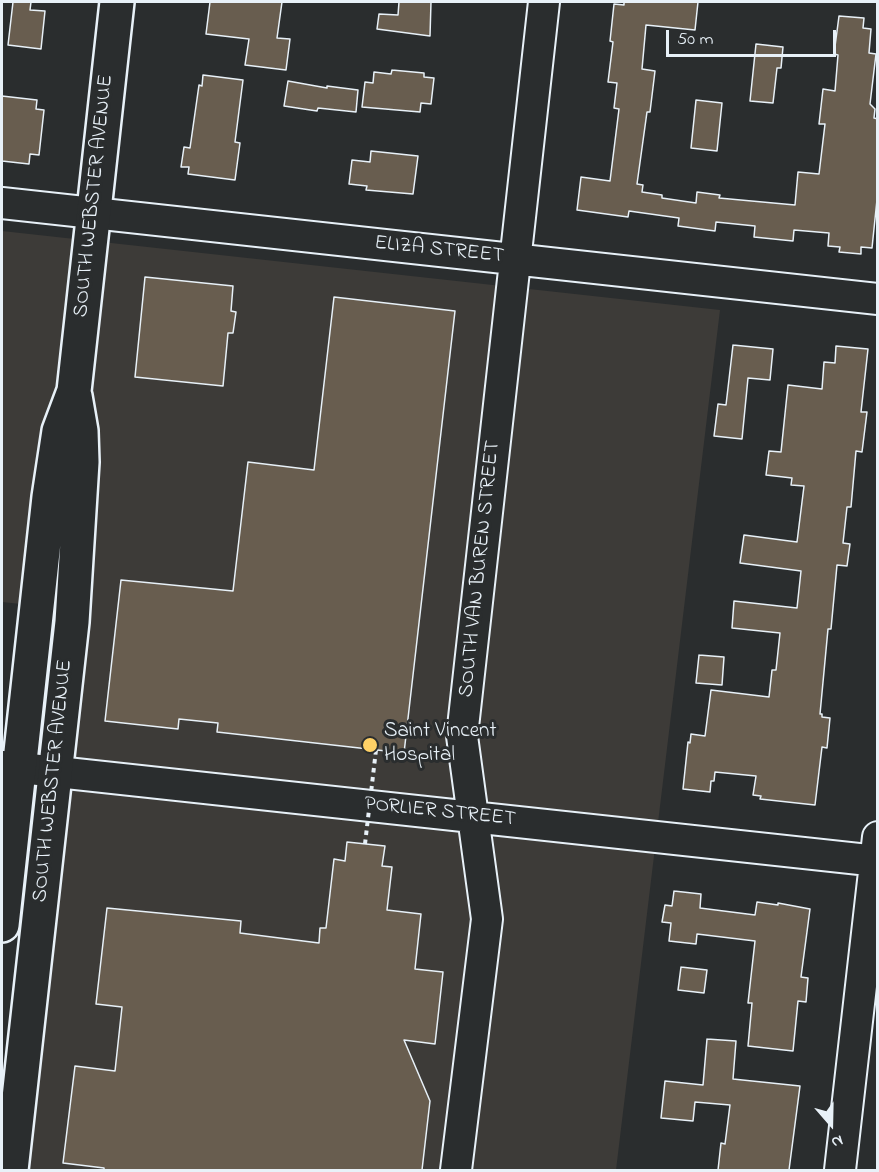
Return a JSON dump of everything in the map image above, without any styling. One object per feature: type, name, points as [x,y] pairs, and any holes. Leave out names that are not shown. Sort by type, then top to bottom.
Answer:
[{"type":"main road","name":"SOUTH WEBSTER AVENUE","points":[[2,925],[11,767],[59,431],[74,391],[117,2]]},
{"type":"main road","name":"SOUTH WEBSTER AVENUE","points":[[11,1170],[72,622],[82,462],[81,431],[74,391]]},
{"type":"street","name":"SOUTH VAN BUREN STREET","points":[[456,1170],[487,919],[462,736],[544,2]]},
{"type":"street","name":"ELIZA STREET","points":[[2,203],[878,299]]},
{"type":"street","name":"PORLIER STREET","points":[[11,767],[474,816],[877,853]]},
{"type":"street","points":[[840,1170],[877,853]]},
{"type":"path","points":[[364,844],[376,750]]},
{"type":"shaded area","name":"Saint Vincent Hospital","points":[[2,231],[720,310],[616,1170],[29,1170],[87,611],[2,602]]},
{"type":"building","points":[[13,2],[31,2],[30,10],[45,11],[41,49],[8,45]]},
{"type":"building","points":[[210,2],[282,2],[277,38],[290,39],[286,70],[245,65],[249,39],[206,34]]},
{"type":"building","points":[[399,2],[431,2],[430,36],[377,29],[379,14],[398,15]]},
{"type":"building","points":[[624,2],[698,2],[695,30],[646,25],[642,69],[655,71],[637,184],[643,185],[642,192],[662,195],[662,198],[696,203],[697,192],[720,195],[719,198],[795,205],[798,172],[819,174],[825,124],[819,124],[823,89],[835,91],[838,55],[834,54],[839,16],[864,18],[863,28],[871,29],[869,53],[876,54],[870,104],[875,109],[874,118],[878,119],[878,190],[872,248],[861,247],[861,254],[839,252],[840,247],[828,246],[829,233],[794,230],[793,241],[754,237],[755,226],[716,222],[715,231],[678,226],[679,218],[629,211],[628,217],[577,210],[581,177],[610,181],[619,109],[614,108],[617,83],[608,82],[613,42],[610,41],[614,4],[624,5]]},
{"type":"building","points":[[756,44],[783,47],[781,68],[777,68],[773,103],[750,101]]},
{"type":"building","points":[[392,70],[424,73],[424,77],[434,78],[431,104],[421,103],[420,112],[362,107],[365,82],[373,83],[374,72],[391,74]]},
{"type":"building","points":[[203,75],[243,80],[235,142],[240,143],[235,180],[188,174],[189,167],[181,167],[184,147],[190,148],[199,85],[202,86]]},
{"type":"building","points":[[288,81],[327,88],[327,86],[358,90],[356,112],[318,108],[317,111],[284,106]]},
{"type":"building","points":[[2,96],[37,100],[36,109],[44,110],[39,155],[30,154],[29,164],[2,161]]},
{"type":"building","points":[[696,100],[722,103],[717,151],[691,148]]},
{"type":"building","points":[[371,151],[418,156],[413,194],[366,190],[367,186],[349,184],[352,160],[370,162]]},
{"type":"building","points":[[145,277],[233,286],[231,311],[236,312],[233,333],[228,333],[223,386],[135,377]]},
{"type":"building","points":[[334,297],[455,311],[404,753],[217,732],[218,723],[179,719],[178,729],[105,721],[121,580],[233,591],[248,462],[314,470]]},
{"type":"building","points":[[733,345],[773,349],[770,380],[748,378],[742,439],[714,436],[718,404],[726,405]]},
{"type":"building","points":[[836,346],[868,349],[861,412],[867,412],[862,452],[856,451],[851,507],[847,507],[843,543],[850,544],[847,566],[837,565],[831,629],[828,629],[820,714],[822,717],[830,718],[827,748],[822,747],[815,805],[760,799],[761,796],[753,795],[756,776],[715,772],[710,792],[683,789],[688,742],[690,743],[691,734],[705,736],[711,690],[769,697],[772,670],[776,670],[780,633],[732,628],[734,601],[797,608],[801,571],[740,563],[744,535],[797,542],[804,486],[791,485],[792,478],[766,475],[769,451],[781,452],[788,385],[822,389],[824,362],[835,363]]},
{"type":"building","points":[[699,655],[724,657],[722,685],[696,683]]},
{"type":"building","points":[[347,842],[385,846],[382,866],[392,867],[387,910],[421,914],[415,969],[443,972],[435,1044],[404,1040],[430,1101],[422,1170],[104,1170],[104,1168],[63,1163],[75,1066],[115,1071],[122,1007],[96,1004],[107,908],[241,921],[240,933],[319,943],[320,928],[326,928],[334,859],[345,861]]},
{"type":"building","points":[[674,891],[701,894],[700,908],[755,915],[757,902],[810,909],[801,977],[808,978],[806,1002],[798,1001],[793,1051],[748,1046],[752,1003],[748,1003],[755,941],[697,934],[696,944],[669,941],[671,923],[662,922],[665,905],[672,906]]},
{"type":"building","points":[[681,967],[707,970],[704,993],[678,990]]},
{"type":"building","points":[[707,1039],[736,1041],[733,1079],[800,1086],[789,1170],[718,1170],[721,1143],[725,1144],[730,1105],[695,1102],[693,1121],[661,1118],[665,1081],[703,1085]]},
{"type":"place","name":"Saint Vincent Hospital","points":[[370,745]]}]
